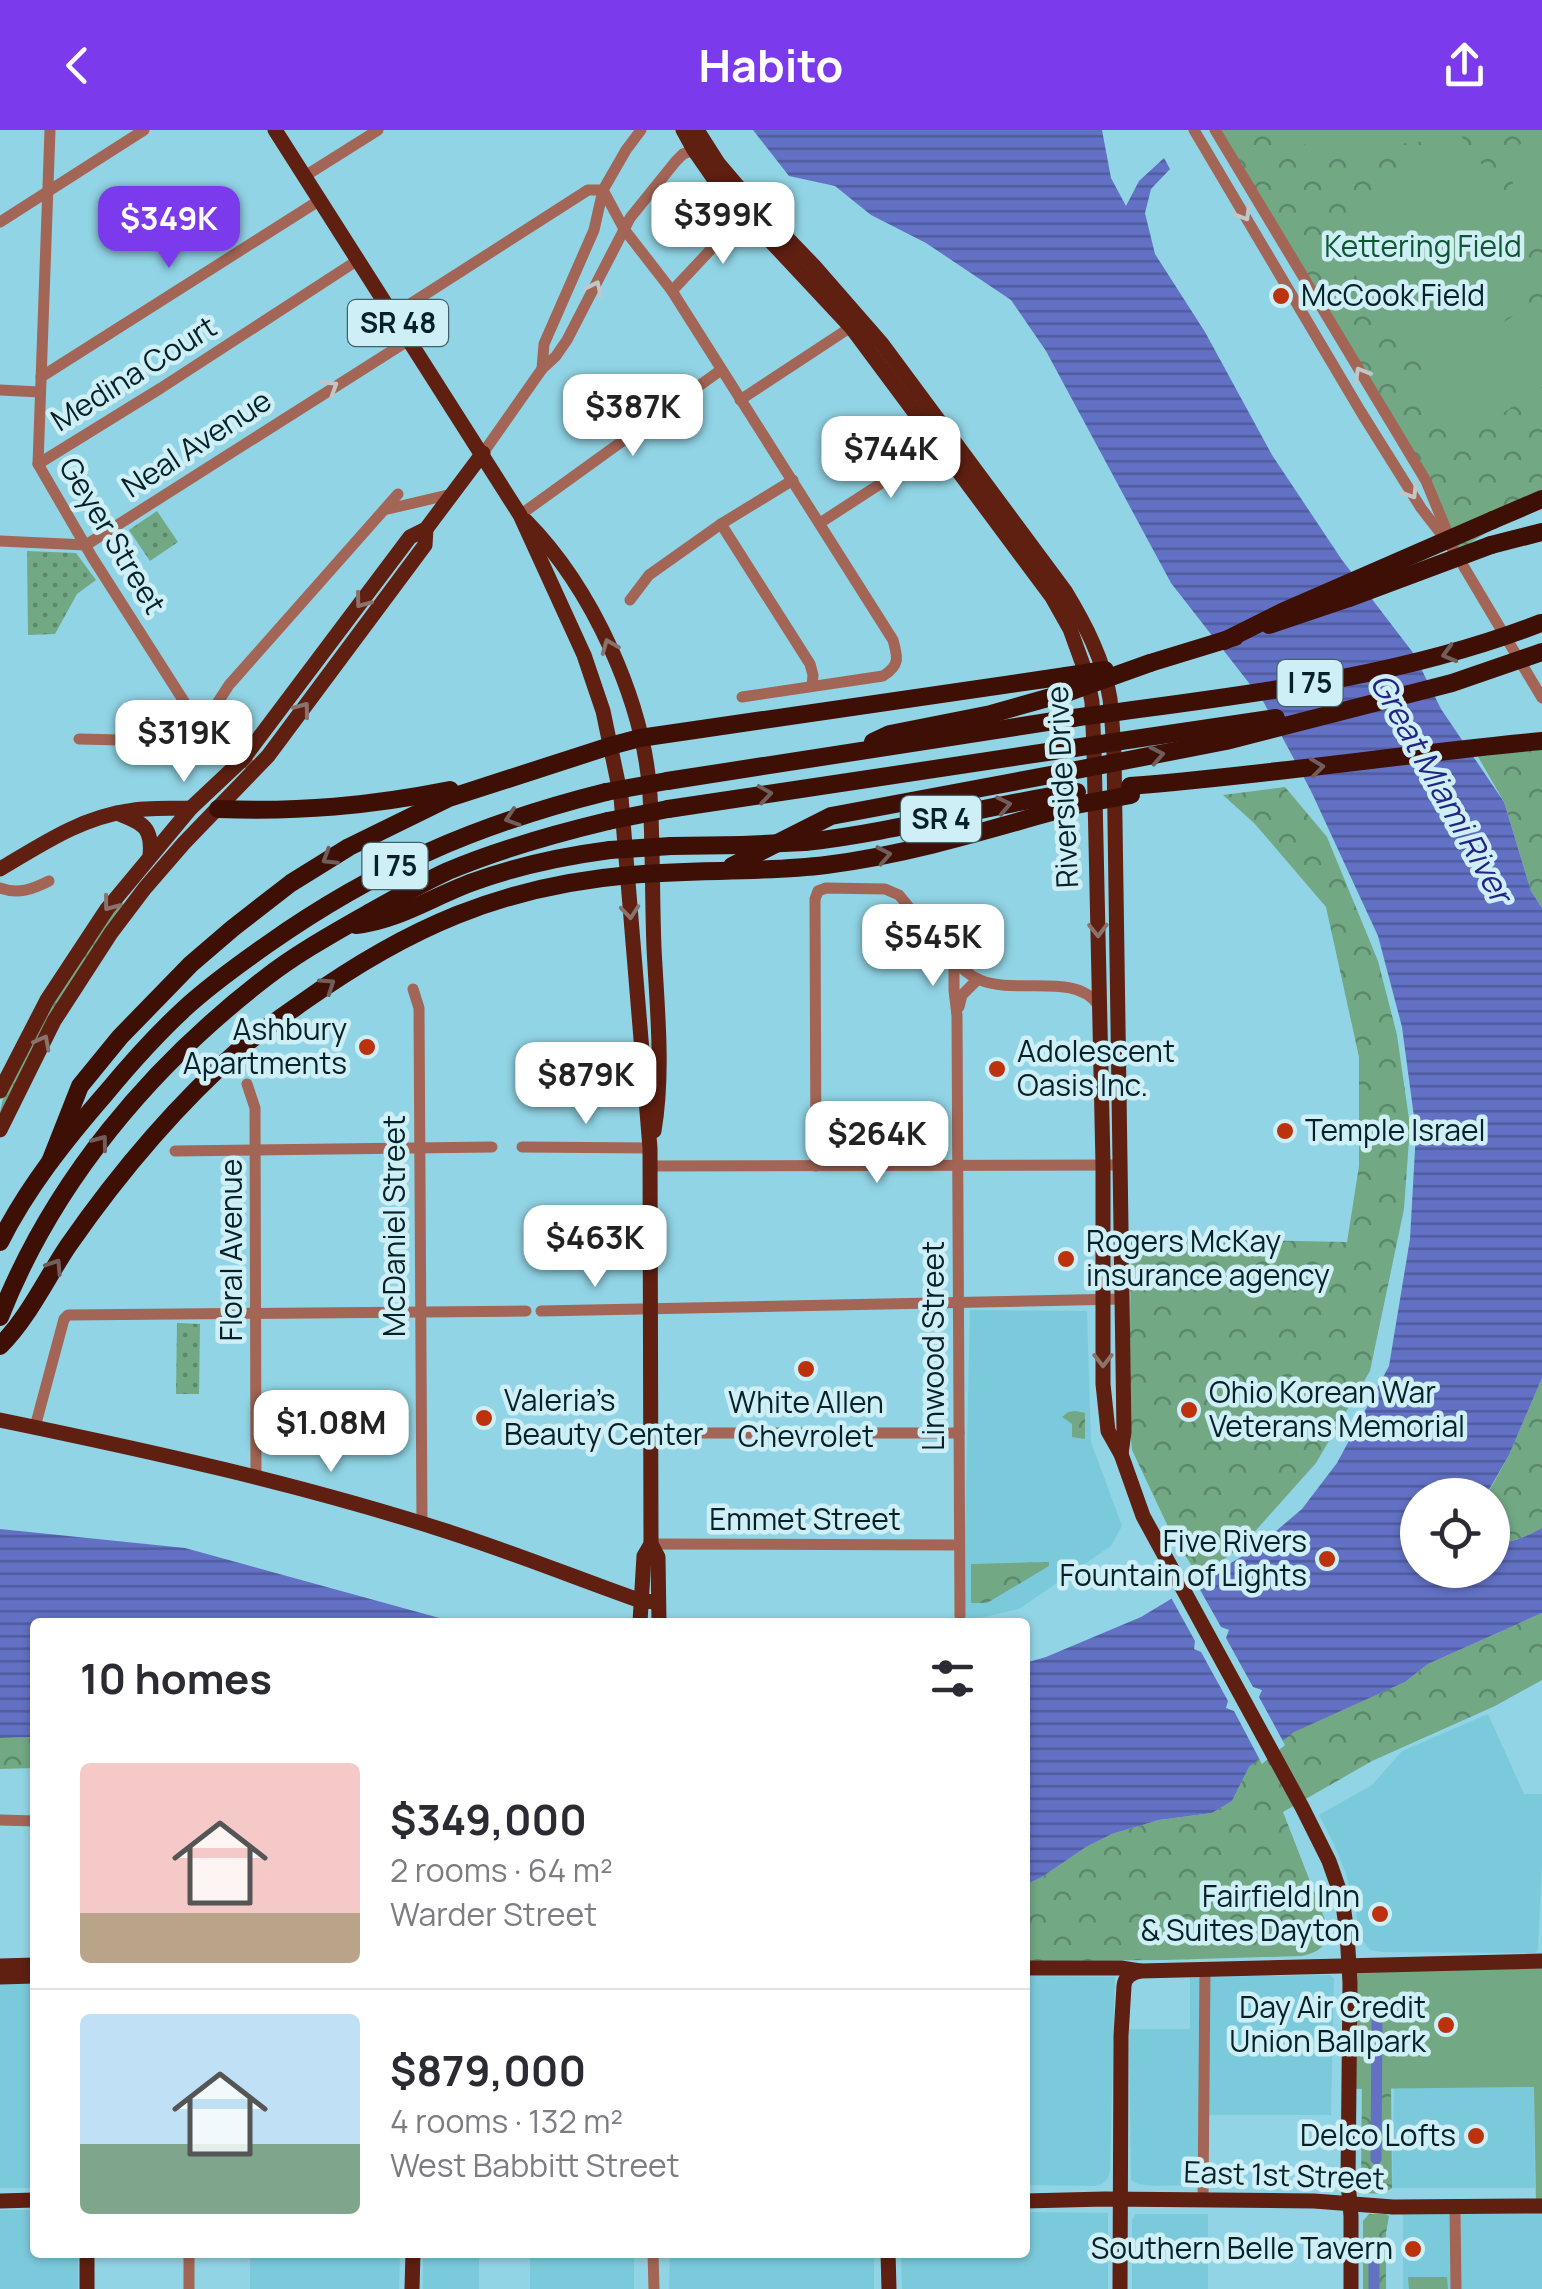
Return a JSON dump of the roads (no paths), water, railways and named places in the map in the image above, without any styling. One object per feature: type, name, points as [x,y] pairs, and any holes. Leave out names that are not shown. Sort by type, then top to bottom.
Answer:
[{"type":"highway","points":[[1224,641],[1542,499]]},
{"type":"highway","points":[[854,751],[890,734],[991,714],[1068,684],[1224,641],[1491,545],[1542,532]]},
{"type":"highway","name":"I 75","points":[[0,1242],[50,1162],[118,1078],[182,1011],[236,965],[315,910],[406,861],[480,829],[606,792],[666,780],[1395,668],[1470,648],[1541,622]]},
{"type":"highway","name":"I 75","points":[[0,1317],[44,1223],[105,1136],[169,1062],[264,979],[403,893],[477,860],[608,820],[668,808],[1370,703],[1452,683],[1542,652]]},
{"type":"highway","points":[[50,1162],[80,1086],[155,1000],[216,942],[291,883],[348,846],[416,812],[640,738],[1068,684]]},
{"type":"highway","points":[[717,870],[739,864],[831,816],[1226,741],[1370,703]]},
{"type":"highway","points":[[0,1346],[77,1234],[142,1149],[243,1046],[331,982],[394,944],[477,906],[573,882],[627,875],[820,865],[892,854],[961,838],[1077,798],[1542,742]]},
{"type":"highway","points":[[218,810],[314,810],[480,788]]},
{"type":"highway","name":"SR 4","points":[[345,926],[378,923],[492,876],[610,850],[805,842],[868,834],[1017,802],[1077,798]]},
{"type":"main road","name":"SR 48","points":[[275,130],[520,515],[584,655],[602,711],[622,798],[650,1148],[651,1544],[644,1556],[649,1601],[657,1618]]},
{"type":"main road","name":"Riverside Drive","points":[[684,130],[718,186],[851,327],[940,444],[1052,597],[1070,629],[1086,676],[1092,702],[1094,750],[1102,1299],[1108,1431],[1122,1454],[1136,1499],[1152,1532],[1302,1806],[1330,1861],[1340,1891],[1349,1964],[1351,2289]]},
{"type":"main road","name":"Riverside Drive","points":[[698,130],[718,163],[814,266],[902,370],[1066,590],[1096,649],[1110,697],[1114,754],[1122,1454]]},
{"type":"main road","points":[[0,1090],[47,1000],[119,892],[192,808],[242,759],[410,537],[426,529],[483,454]]},
{"type":"main road","name":"SR 48","points":[[520,515],[566,569],[602,628],[640,738],[650,792],[658,1046],[658,1110],[650,1148]]},
{"type":"main road","points":[[0,1130],[42,1045],[98,950],[156,875],[256,770],[425,545],[426,529]]},
{"type":"main road","points":[[0,868],[64,831],[117,813],[192,808]]},
{"type":"main road","points":[[117,813],[147,829],[150,856]]},
{"type":"main road","points":[[0,1420],[256,1478],[422,1524],[649,1601]]},
{"type":"main road","name":"SR 48","points":[[642,1618],[649,1601]]},
{"type":"main road","points":[[1030,1968],[1140,1971],[1542,1961]]},
{"type":"main road","points":[[0,1966],[30,1965]]},
{"type":"main road","points":[[1120,2289],[1124,1982],[1140,1971]]},
{"type":"main road","points":[[0,1977],[30,1976]]},
{"type":"main road","points":[[0,2201],[30,2200]]},
{"type":"main road","name":"East 1st Street","points":[[1030,2200],[1542,2206]]},
{"type":"main road","points":[[86,2289],[87,2258]]},
{"type":"main road","points":[[412,2289],[413,2258]]},
{"type":"main road","points":[[888,2258],[889,2289]]},
{"type":"street","name":"Geyer Street","points":[[50,130],[38,464],[192,714]]},
{"type":"street","points":[[0,222],[144,130]]},
{"type":"street","points":[[305,176],[378,130]]},
{"type":"street","points":[[542,368],[544,344],[594,230],[603,190],[641,130]]},
{"type":"street","points":[[1194,130],[1361,412],[1421,508],[1455,552],[1542,698]]},
{"type":"street","points":[[1215,130],[1426,480],[1455,552]]},
{"type":"street","points":[[483,454],[577,325],[630,218],[671,166],[694,150]]},
{"type":"street","points":[[393,315],[588,190],[603,190]]},
{"type":"street","points":[[603,190],[624,229],[672,291],[793,480],[895,647],[894,670],[884,676],[742,697]]},
{"type":"street","points":[[41,377],[320,200]]},
{"type":"street","points":[[672,291],[744,214]]},
{"type":"street","name":"Medina Court","points":[[38,464],[358,260]]},
{"type":"street","points":[[740,400],[851,327]]},
{"type":"street","name":"Neal Avenue","points":[[86,545],[409,340]]},
{"type":"street","points":[[520,515],[721,370]]},
{"type":"street","points":[[0,390],[40,392]]},
{"type":"street","points":[[820,523],[940,444]]},
{"type":"street","points":[[630,600],[648,575],[793,480]]},
{"type":"street","points":[[206,742],[216,705],[229,685],[398,494]]},
{"type":"street","points":[[382,512],[396,505],[452,494]]},
{"type":"street","points":[[721,524],[810,664],[812,686]]},
{"type":"street","points":[[0,541],[86,545]]},
{"type":"street","points":[[79,739],[206,742],[228,748],[256,770]]},
{"type":"street","points":[[192,808],[218,810]]},
{"type":"street","points":[[0,888],[26,891],[49,880]]},
{"type":"street","points":[[816,1166],[818,892],[826,888],[893,891],[954,961],[978,980],[1012,988],[1080,989],[1098,1005]]},
{"type":"street","name":"Linwood Street","points":[[954,961],[960,1616]]},
{"type":"street","points":[[957,1016],[962,994],[978,980]]},
{"type":"street","name":"McDaniel Street","points":[[413,989],[419,1008],[422,1524]]},
{"type":"street","name":"Floral Avenue","points":[[247,1084],[256,1108],[256,1478]]},
{"type":"street","points":[[175,1151],[492,1147]]},
{"type":"street","points":[[522,1147],[650,1148]]},
{"type":"street","points":[[650,1166],[1120,1165]]},
{"type":"street","points":[[541,1311],[1121,1299]]},
{"type":"street","points":[[35,1427],[64,1318],[73,1314],[526,1311]]},
{"type":"street","points":[[652,1433],[959,1433]]},
{"type":"street","name":"Emmet Street","points":[[651,1544],[960,1544]]},
{"type":"street","points":[[0,1820],[30,1820]]},
{"type":"street","points":[[1204,2200],[1205,1969]]},
{"type":"street","points":[[1455,2207],[1456,2289]]},
{"type":"street","points":[[189,2258],[189,2289]]},
{"type":"street","points":[[653,2258],[654,2289]]},
{"type":"water","name":"Great Miami River","points":[[753,130],[1102,130],[1111,178],[1126,206],[1139,181],[1164,158],[1170,169],[1151,189],[1145,213],[1155,254],[1205,332],[1272,455],[1342,560],[1414,654],[1441,709],[1504,802],[1531,891],[1542,908],[1542,1378],[1496,1478],[1400,1478],[1400,1588],[1510,1588],[1510,1541],[1542,1528],[1542,1613],[1428,1664],[1405,1682],[1294,1732],[1249,1767],[1232,1801],[1212,1813],[1159,1820],[1112,1834],[1030,1883],[1030,1662],[1141,1617],[1256,1548],[1302,1509],[1337,1463],[1389,1366],[1410,1239],[1416,1132],[1402,1027],[1378,936],[1311,791],[1263,701],[1171,583],[1046,351],[1011,300],[926,243],[871,215],[835,186],[789,176]]},
{"type":"water","points":[[0,1529],[185,1548],[439,1618],[30,1618],[30,1737],[0,1738]]},
{"type":"waterway","points":[[1376,2159],[1377,2019]]},
{"type":"waterway","points":[[1374,2247],[1374,2289]]},
{"type":"place","name":"McCook Field","points":[[1281,296]]},
{"type":"place","name":"Ashbury Apartments","points":[[367,1047]]},
{"type":"place","name":"Adolescent Oasis Inc.","points":[[997,1069]]},
{"type":"place","name":"Temple Israel","points":[[1285,1131]]},
{"type":"place","name":"Rogers McKay insurance agency","points":[[1066,1259]]},
{"type":"place","name":"White Allen Chevrolet","points":[[806,1369]]},
{"type":"place","name":"Ohio Korean War Veterans Memorial","points":[[1189,1410]]},
{"type":"place","name":"Valeria’s Beauty Center","points":[[484,1418]]},
{"type":"place","name":"Five Rivers Fountain of Lights","points":[[1327,1559]]},
{"type":"place","name":"Fairfield Inn & Suites Dayton","points":[[1380,1914]]},
{"type":"place","name":"Day Air Credit Union Ballpark","points":[[1446,2025]]},
{"type":"place","name":"Delco Lofts","points":[[1476,2136]]},
{"type":"place","name":"Southern Belle Tavern","points":[[1413,2249]]},
{"type":"park label","name":"Kettering Field","points":[[1423,247]]}]
